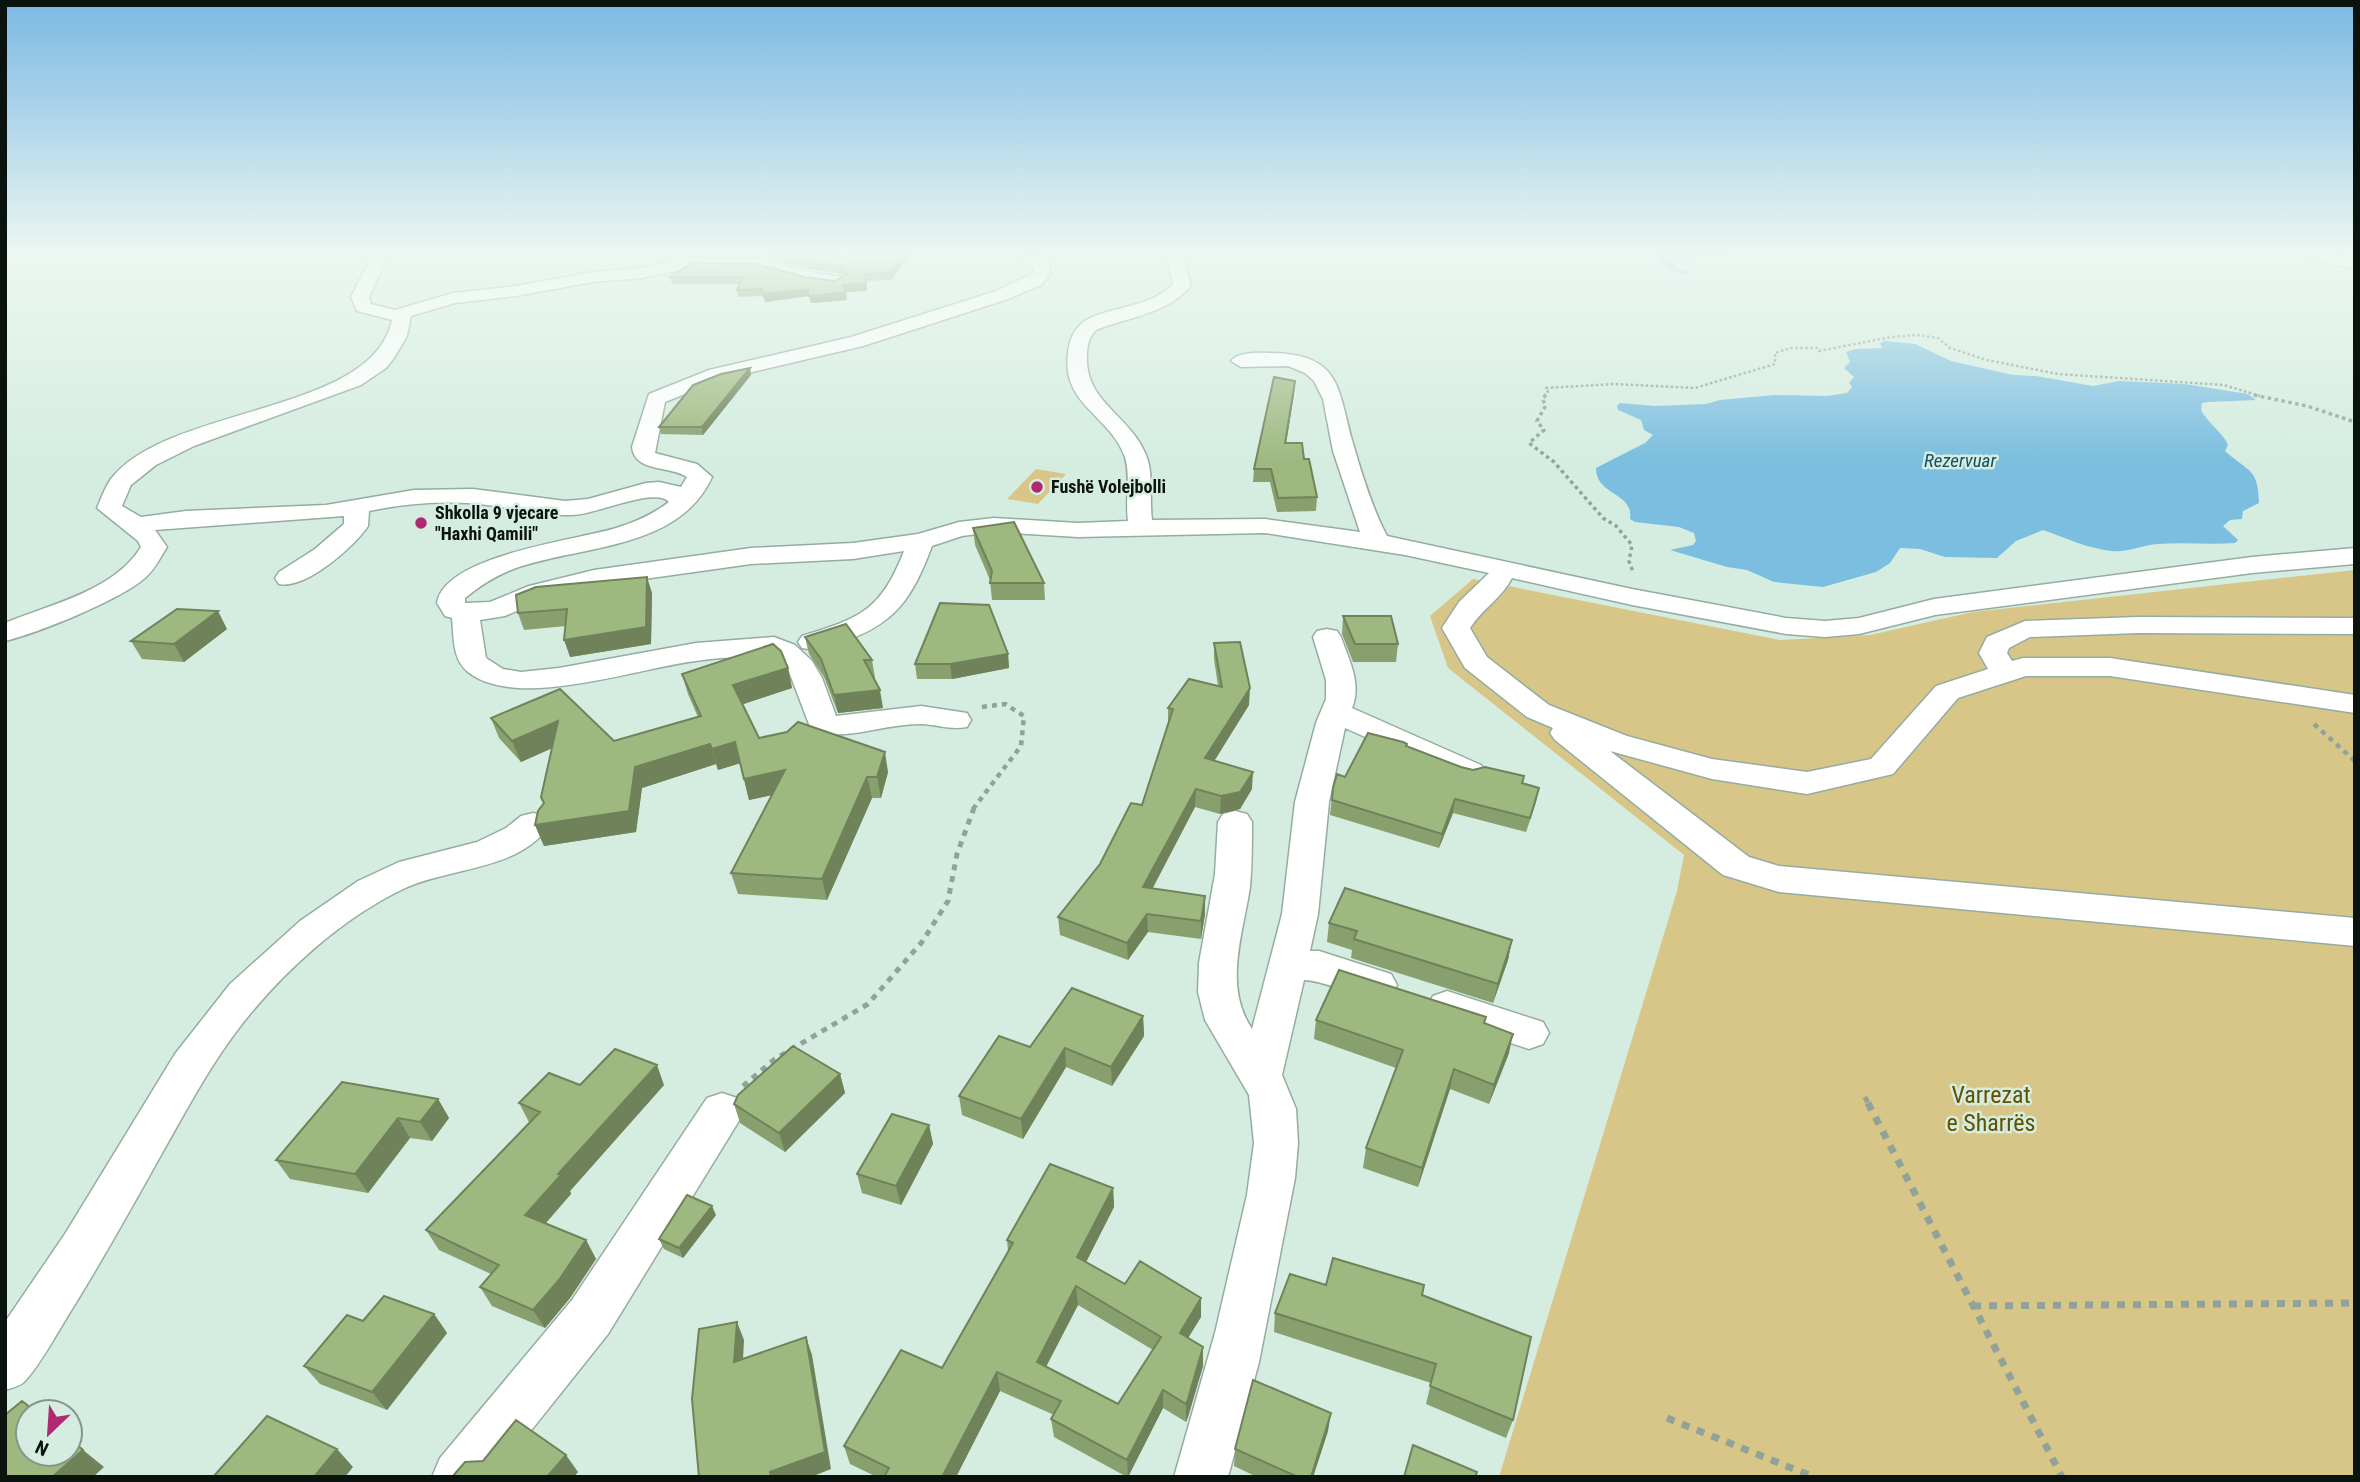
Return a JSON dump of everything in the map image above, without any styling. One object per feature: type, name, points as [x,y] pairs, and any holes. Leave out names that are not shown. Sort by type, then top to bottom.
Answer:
[{"type":"street","points":[[5,633],[128,580],[143,566],[154,547],[140,526],[109,508],[110,498],[143,464],[195,438],[342,385],[378,365],[401,328],[402,322]]},
{"type":"street","points":[[918,322],[856,342],[716,374],[656,398],[643,447],[644,455],[648,459],[686,466],[700,477],[695,488],[682,498],[681,505],[673,512],[645,525],[508,562],[485,572],[453,595],[451,603],[455,610],[465,613],[495,610],[538,593],[594,578],[751,556],[853,551],[921,541],[975,526],[1079,530],[1265,526],[1378,542],[1632,597],[1786,626],[1843,629],[1948,605],[2252,565],[2355,556]]},
{"type":"street","points":[[1100,322],[1089,326],[1081,333],[1076,370],[1081,388],[1092,402],[1128,436],[1139,472],[1138,514],[1141,527]]},
{"type":"street","points":[[1241,361],[1271,358],[1286,360],[1299,363],[1322,377],[1330,389],[1340,437],[1378,542]]},
{"type":"street","points":[[140,526],[184,518],[301,514],[389,500],[438,496],[482,497],[570,508],[594,506],[650,490],[667,489],[682,498]]},
{"type":"street","points":[[288,578],[306,568],[356,526],[357,507]]},
{"type":"street","points":[[465,613],[470,655],[485,670],[505,679],[521,681],[722,649],[774,646],[787,649],[854,629],[877,618],[887,609],[911,570],[921,541]]},
{"type":"street","points":[[1504,570],[1496,584],[1469,608],[1457,628],[1475,662],[1736,866],[1779,879],[2355,932]]},
{"type":"street","points":[[2005,673],[1993,653],[1997,643],[2025,629],[2138,625],[2355,626]]},
{"type":"street","points":[[1261,1075],[1300,915],[1312,802],[1320,762],[1341,699],[1341,680],[1327,637]]},
{"type":"street","points":[[787,649],[808,679],[823,725],[846,726],[921,715],[956,720]]},
{"type":"street","points":[[1538,711],[1616,743],[1712,769],[1807,783],[1882,768],[1947,692],[2022,667],[2110,667],[2355,704]]},
{"type":"street","points":[[1336,712],[1471,772]]},
{"type":"street","points":[[1201,1477],[1221,1415],[1248,1307],[1276,1155],[1274,1107],[1261,1075],[1233,1033],[1220,1007],[1217,985],[1232,888],[1235,822]]},
{"type":"street","points":[[5,1365],[58,1290],[202,1043],[235,1003],[317,929],[370,891],[420,868],[451,858],[498,849],[516,839],[533,824]]},
{"type":"street","points":[[1289,965],[1319,966],[1529,1033]]},
{"type":"street","points":[[458,1477],[589,1319],[651,1227],[685,1166],[722,1111]]},
{"type":"path","points":[[1632,597],[1640,584],[1632,573],[1633,567],[1629,561],[1632,545],[1616,526],[1603,518],[1554,462],[1529,443],[1544,430],[1537,421],[1546,405],[1542,399],[1548,392],[1546,388],[1599,384],[1695,388],[1775,363],[1775,353],[1786,348],[1817,348],[1819,351],[1895,336],[1917,335],[1938,338],[1950,348],[1987,360],[2058,374],[2224,385],[2265,398],[2307,406],[2355,422]]},
{"type":"path","points":[[2280,693],[2355,761]]},
{"type":"path","points":[[722,1111],[750,1079],[775,1059],[807,1042],[878,995],[903,961],[922,942],[948,901],[957,854],[974,807],[1021,746],[1024,728],[1024,716],[1016,706],[1005,703],[975,710],[956,720]]},
{"type":"path","points":[[1865,1097],[2062,1477]]},
{"type":"path","points":[[1973,1306],[2355,1303]]},
{"type":"path","points":[[1667,1418],[1814,1477]]},
{"type":"green space","name":"Fushë Volejbolli","points":[[1036,469],[1066,474],[1038,504],[1007,499]]},
{"type":"green space","name":"Varrezat e Sharrës","points":[[2355,570],[2355,1477],[1499,1477],[1677,891],[1684,855],[1448,668],[1430,616],[1473,579],[1780,640],[1870,635],[1973,612]]},
{"type":"water","name":"Rezervuar","points":[[1885,341],[1915,344],[1951,361],[2013,375],[2036,376],[2093,386],[2119,381],[2185,384],[2248,394],[2256,400],[2202,403],[2201,410],[2226,441],[2228,445],[2225,451],[2251,472],[2257,483],[2259,503],[2243,511],[2242,519],[2230,520],[2223,526],[2238,540],[2235,543],[2158,544],[2111,551],[2043,530],[2016,541],[1997,558],[1945,557],[1920,549],[1900,548],[1890,563],[1876,572],[1823,587],[1774,582],[1747,570],[1727,567],[1670,550],[1693,545],[1696,541],[1694,533],[1679,527],[1635,522],[1630,519],[1630,510],[1626,504],[1602,484],[1598,477],[1596,468],[1645,443],[1653,435],[1644,430],[1641,420],[1618,410],[1620,403],[1655,406],[1706,404],[1720,400],[1774,395],[1827,396],[1847,393],[1852,387],[1849,383],[1854,377],[1844,368],[1850,362],[1846,352],[1882,348],[1880,343]]},
{"type":"building","points":[[750,368],[702,427],[659,427],[693,385],[721,374]]},
{"type":"building","points":[[1274,377],[1295,381],[1285,443],[1302,443],[1304,459],[1309,459],[1317,497],[1278,498],[1271,469],[1254,469]]},
{"type":"building","points":[[1014,522],[1044,583],[990,583],[992,571],[973,528]]},
{"type":"building","points":[[647,577],[646,627],[564,640],[567,609],[518,613],[516,595],[536,587]]},
{"type":"building","points":[[940,603],[989,605],[1008,654],[950,664],[915,664]]},
{"type":"building","points":[[177,609],[218,611],[174,644],[131,641]]},
{"type":"building","points":[[1343,616],[1391,616],[1398,644],[1355,644]]},
{"type":"building","points":[[846,624],[872,660],[864,660],[880,690],[834,695],[821,659],[805,637]]},
{"type":"building","points":[[1240,642],[1250,688],[1205,758],[1253,772],[1240,792],[1221,796],[1196,789],[1143,887],[1205,896],[1201,921],[1147,914],[1127,943],[1058,917],[1100,864],[1131,803],[1142,805],[1173,709],[1168,708],[1189,679],[1222,687],[1214,643]]},
{"type":"building","points":[[773,644],[781,651],[788,668],[733,685],[759,738],[787,732],[798,722],[885,752],[877,777],[867,777],[822,879],[731,873],[785,770],[744,779],[735,742],[712,749],[710,744],[635,767],[629,811],[535,825],[538,811],[544,803],[541,797],[558,721],[512,741],[491,718],[560,689],[614,741],[701,716],[682,674]]},
{"type":"building","points":[[1368,733],[1403,742],[1406,746],[1461,767],[1473,770],[1485,767],[1524,776],[1522,783],[1539,788],[1530,818],[1455,799],[1442,834],[1332,800],[1337,774],[1345,777]]},
{"type":"building","points":[[1345,888],[1512,940],[1498,984],[1354,939],[1357,931],[1329,923]]},
{"type":"building","points":[[1339,970],[1486,1017],[1484,1023],[1513,1034],[1494,1085],[1454,1069],[1422,1168],[1366,1148],[1403,1050],[1316,1020]]},
{"type":"building","points":[[1072,988],[1143,1016],[1111,1067],[1065,1048],[1021,1119],[959,1096],[999,1036],[1030,1047]]},
{"type":"building","points":[[793,1046],[840,1074],[779,1133],[734,1104],[738,1095]]},
{"type":"building","points":[[615,1049],[657,1065],[558,1174],[561,1175],[525,1215],[586,1240],[559,1280],[533,1310],[480,1287],[499,1265],[426,1230],[540,1112],[519,1103],[549,1073],[580,1085]]},
{"type":"building","points":[[342,1082],[438,1099],[420,1122],[398,1118],[355,1174],[276,1160]]},
{"type":"building","points":[[892,1114],[929,1125],[896,1186],[857,1174]]},
{"type":"building","points":[[1050,1164],[1113,1188],[1077,1257],[1125,1284],[1140,1261],[1201,1298],[1180,1333],[1203,1347],[1186,1404],[1163,1390],[1127,1460],[1051,1419],[1061,1401],[997,1372],[942,1477],[884,1477],[889,1468],[844,1446],[901,1350],[942,1368],[1013,1243],[1007,1240]],"holes":[[[1076,1286],[1161,1337],[1118,1404],[1037,1362]]]},
{"type":"building","points":[[687,1195],[712,1206],[679,1248],[659,1239]]},
{"type":"building","points":[[1333,1258],[1424,1285],[1422,1295],[1531,1337],[1513,1420],[1430,1386],[1436,1364],[1275,1313],[1290,1274],[1326,1285]]},
{"type":"building","points":[[384,1296],[434,1314],[372,1392],[304,1366],[347,1315],[363,1321]]},
{"type":"building","points":[[737,1322],[734,1362],[806,1337],[825,1452],[770,1472],[771,1477],[699,1477],[692,1399],[699,1329]]},
{"type":"building","points":[[1253,1380],[1331,1413],[1311,1477],[1298,1477],[1235,1449]]},
{"type":"building","points":[[14,1408],[14,1468],[62,1468],[52,1477],[5,1477],[5,1415]]},
{"type":"building","points":[[267,1416],[337,1449],[314,1477],[213,1477]]},
{"type":"building","points":[[516,1420],[566,1455],[547,1477],[452,1477],[465,1462],[483,1461]]},
{"type":"building","points":[[1413,1445],[1477,1472],[1475,1477],[1404,1477]]},
{"type":"place","name":"Fushë Volejbolli","points":[[1037,487]]},
{"type":"place","name":"Shkolla 9 vjecare \"Haxhi Qamili\"","points":[[421,523]]}]
